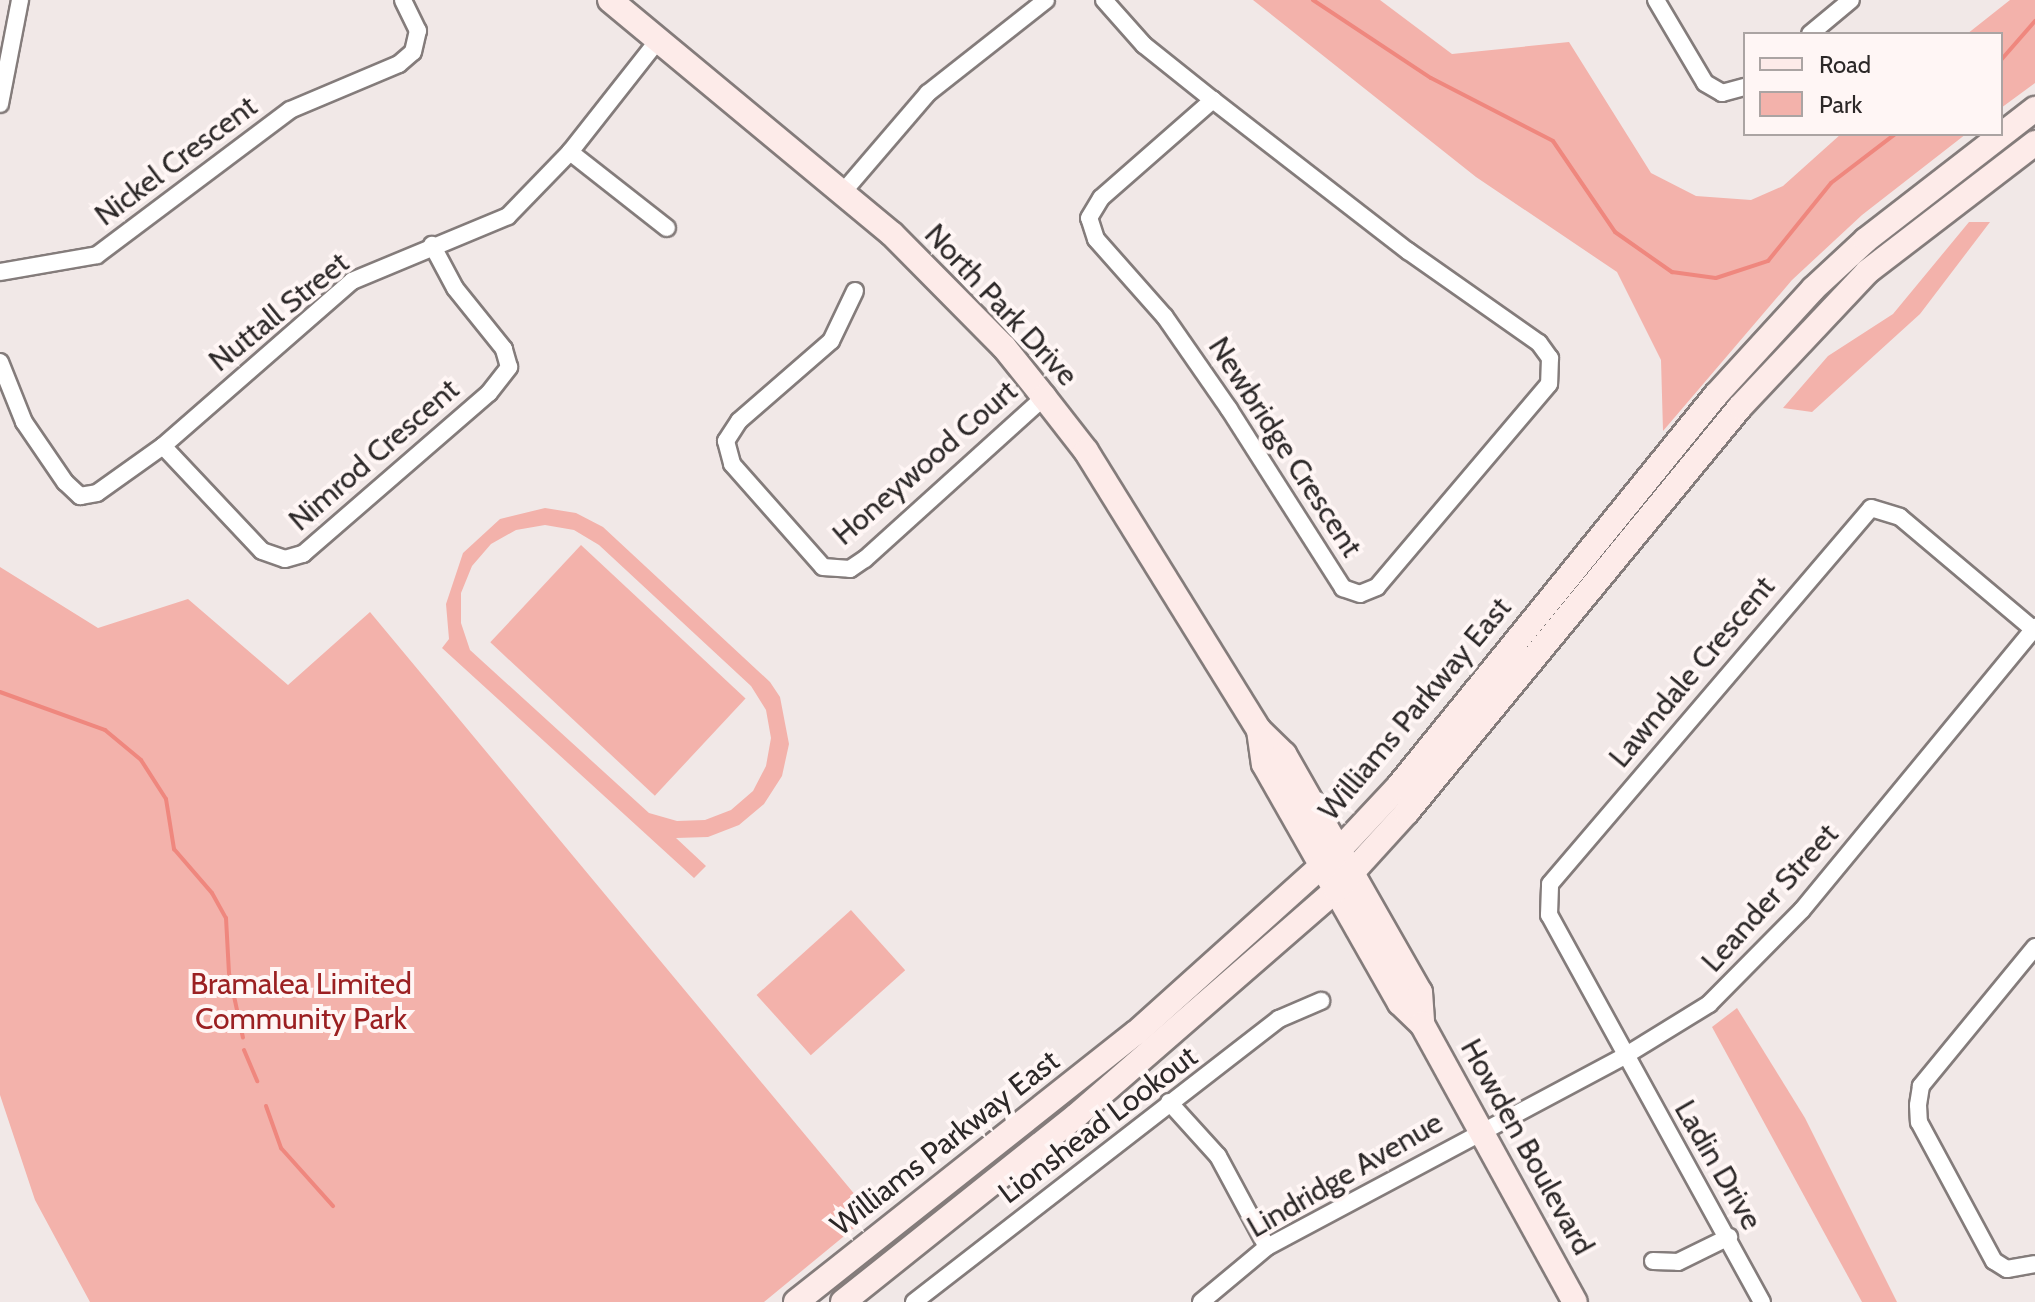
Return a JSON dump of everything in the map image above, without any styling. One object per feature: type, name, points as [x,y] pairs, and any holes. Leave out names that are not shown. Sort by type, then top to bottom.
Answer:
[{"type":"main road","name":"North Park Drive","points":[[610,0],[844,191],[1004,347],[1086,451],[1259,730],[1264,764],[1331,858]]},
{"type":"main road","name":"Williams Parkway East","points":[[2003,134],[2035,109]]},
{"type":"main road","name":"Williams Parkway East","points":[[796,1302],[1136,1033],[1331,858],[1398,787],[1716,395],[1813,289],[1866,240],[2000,136]]},
{"type":"main road","name":"Williams Parkway East","points":[[843,1302],[1076,1116],[1344,881],[1750,396],[1867,272],[2035,143]]},
{"type":"main road","name":"Howden Boulevard","points":[[1331,858],[1400,1003],[1422,1024],[1575,1302]]},
{"type":"street","points":[[0,104],[20,0]]},
{"type":"street","name":"Nickel Crescent","points":[[0,272],[97,255],[290,110],[399,64],[413,52],[418,31],[403,0]]},
{"type":"street","points":[[844,191],[928,93],[1046,0]]},
{"type":"street","name":"Newbridge Crescent","points":[[1104,0],[1144,45],[1408,251],[1539,343],[1550,358],[1549,384],[1377,587],[1360,594],[1343,588],[1229,409],[1165,317],[1096,239],[1089,218],[1101,198],[1213,100]]},
{"type":"street","points":[[1656,0],[1705,83],[1722,93],[1743,88]]},
{"type":"street","points":[[1812,32],[1851,0]]},
{"type":"street","name":"Nuttall Street","points":[[0,362],[24,422],[65,482],[80,496],[97,493],[163,446],[352,281],[432,245],[508,216],[570,152],[659,39]]},
{"type":"street","points":[[570,152],[667,228]]},
{"type":"street","name":"Nimrod Crescent","points":[[163,446],[262,551],[285,559],[303,554],[489,393],[509,367],[504,349],[455,288],[432,245]]},
{"type":"street","name":"Honeywood Court","points":[[855,291],[831,341],[731,429],[726,441],[732,464],[823,567],[850,569],[865,559],[1044,397]]},
{"type":"street","name":"Lawndale Crescent","points":[[1623,1057],[1549,915],[1550,884],[1861,515],[1871,508],[1900,517],[2034,628]]},
{"type":"street","name":"Leander Street","points":[[1482,1130],[1623,1057],[1709,1004],[1740,978],[2034,628]]},
{"type":"street","points":[[2035,947],[1921,1086],[1918,1105],[1919,1122],[1994,1261],[2007,1269],[2035,1264]]},
{"type":"street","name":"Lionshead Lookout","points":[[914,1302],[1279,1019],[1321,1001]]},
{"type":"street","name":"Ladin Drive","points":[[1623,1057],[1729,1237],[1762,1302]]},
{"type":"street","points":[[1169,1102],[1218,1156],[1267,1247]]},
{"type":"street","name":"Lindridge Avenue","points":[[1201,1302],[1267,1247],[1482,1130]]},
{"type":"street","points":[[1653,1261],[1678,1262],[1729,1237]]},
{"type":"green space","points":[[1253,0],[1380,0],[1452,54],[1569,42],[1651,173],[1696,196],[1751,200],[1783,186],[1839,136],[1963,136],[1862,215],[1792,280],[1663,431],[1661,360],[1617,272],[1476,177]]},
{"type":"green space","points":[[2010,0],[2035,0],[2035,83],[2003,107],[2003,32],[1970,32]]},
{"type":"green space","points":[[1969,222],[1990,222],[1920,314],[1812,412],[1783,408],[1828,356],[1893,314]]},
{"type":"green space","points":[[545,508],[576,513],[603,527],[770,682],[780,697],[789,744],[782,776],[764,804],[739,825],[708,837],[676,838],[706,866],[694,878],[442,648],[449,639],[446,604],[463,553],[500,519]],"holes":[[[545,525],[574,530],[599,545],[751,686],[766,710],[771,738],[766,766],[753,791],[731,810],[705,820],[677,821],[649,813],[470,650],[461,623],[461,593],[472,566],[491,544],[516,530]]]},
{"type":"green space","points":[[581,545],[746,698],[655,796],[490,642]]},
{"type":"green space","name":"Bramalea Limited Community Park","points":[[0,567],[98,628],[188,599],[288,685],[370,612],[871,1214],[764,1302],[90,1302],[35,1200],[0,1095]]},
{"type":"green space","points":[[851,910],[905,970],[811,1055],[757,995]]},
{"type":"green space","points":[[1737,1008],[1805,1118],[1897,1302],[1862,1302],[1712,1027]]},
{"type":"waterway","points":[[1313,0],[1431,78],[1553,141],[1615,232],[1672,272],[1716,278],[1768,261],[1831,183],[1892,136]]},
{"type":"waterway","points":[[2003,58],[2035,21]]},
{"type":"waterway","points":[[0,692],[105,730],[141,760],[166,799],[174,849],[212,893],[226,918],[229,973],[243,1038]]},
{"type":"waterway","points":[[244,1050],[257,1081]]},
{"type":"waterway","points":[[266,1106],[281,1148],[333,1206]]}]
